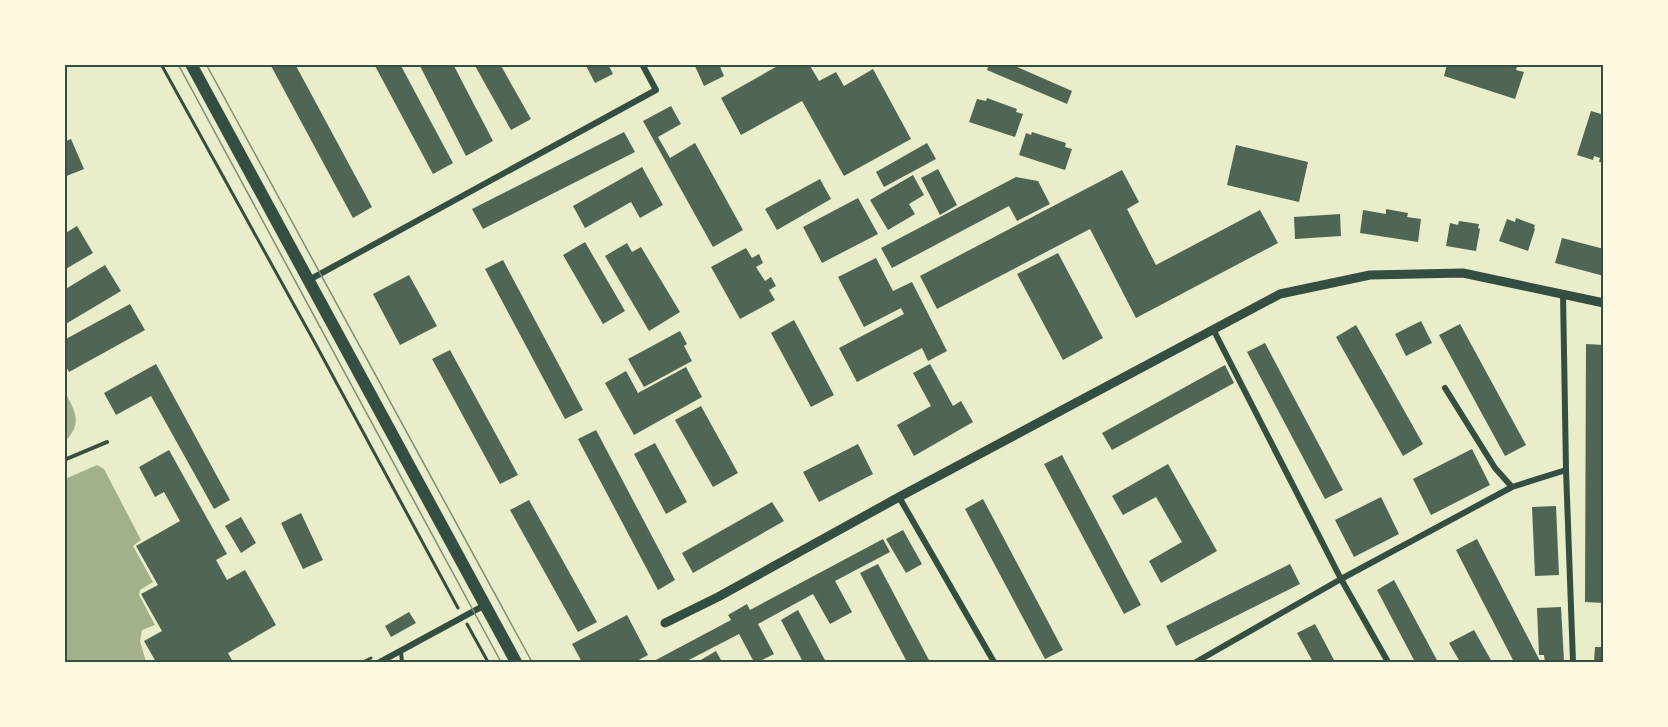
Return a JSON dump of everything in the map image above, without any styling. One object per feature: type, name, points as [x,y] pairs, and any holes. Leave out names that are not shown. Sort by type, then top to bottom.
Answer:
[{"type":"main road","points":[[191,64],[516,663]]},
{"type":"street","points":[[309,280],[656,90],[642,64]]},
{"type":"street","points":[[665,623],[718,597],[899,497],[1280,294],[1370,275],[1463,273],[1604,303]]},
{"type":"street","points":[[1563,293],[1573,663]]},
{"type":"street","points":[[1213,329],[1341,579],[1388,663]]},
{"type":"street","points":[[1445,388],[1495,468],[1512,487]]},
{"type":"street","points":[[1196,663],[1341,579],[1512,487],[1566,470]]},
{"type":"street","points":[[899,497],[994,663]]},
{"type":"street","points":[[380,663],[484,605]]},
{"type":"lane","points":[[64,460],[107,442]]},
{"type":"lane","points":[[401,651],[402,663]]},
{"type":"path","points":[[161,64],[488,663]]},
{"type":"shaded area","points":[[65,392],[74,411],[76,423],[71,435],[65,441]]},
{"type":"shaded area","points":[[97,465],[104,469],[141,540],[133,546],[153,582],[140,590],[139,595],[155,625],[142,630],[140,641],[146,662],[65,662],[65,479]]},
{"type":"building","points":[[270,64],[295,64],[372,207],[353,218]]},
{"type":"building","points":[[374,64],[400,64],[453,163],[433,174]]},
{"type":"building","points":[[419,64],[453,64],[493,141],[466,156]]},
{"type":"building","points":[[474,64],[500,64],[531,119],[511,130]]},
{"type":"building","points":[[585,64],[608,64],[613,74],[595,83]]},
{"type":"building","points":[[694,64],[719,64],[724,76],[704,86]]},
{"type":"building","points":[[781,64],[809,64],[819,81],[836,72],[844,86],[873,69],[911,139],[844,176],[802,101],[741,135],[721,98]]},
{"type":"building","points":[[989,64],[1010,64],[1072,91],[1067,104],[987,70]]},
{"type":"building","points":[[1447,64],[1518,64],[1516,70],[1524,72],[1515,99],[1444,76]]},
{"type":"building","points":[[987,98],[1017,109],[1016,112],[1023,114],[1015,137],[969,122],[977,99],[986,101]]},
{"type":"building","points":[[671,106],[681,124],[658,137],[670,158],[695,143],[743,230],[713,247],[643,121]]},
{"type":"building","points":[[1591,111],[1604,115],[1604,163],[1599,162],[1600,158],[1594,156],[1593,160],[1577,155]]},
{"type":"building","points":[[624,132],[635,152],[483,229],[472,209]]},
{"type":"building","points":[[1032,132],[1066,143],[1065,147],[1072,149],[1065,170],[1019,155],[1026,133],[1031,135]]},
{"type":"building","points":[[71,139],[84,169],[64,177],[64,142]]},
{"type":"building","points":[[927,143],[936,159],[884,187],[876,172]]},
{"type":"building","points":[[1236,145],[1308,162],[1299,202],[1227,185]]},
{"type":"building","points":[[642,167],[663,205],[640,218],[631,202],[585,228],[573,206]]},
{"type":"building","points":[[938,169],[957,205],[940,215],[921,178]]},
{"type":"building","points":[[1122,170],[1139,202],[1127,209],[1156,265],[1260,210],[1278,243],[1136,318],[1090,229],[937,309],[920,276]]},
{"type":"building","points":[[913,175],[924,195],[909,204],[915,214],[888,230],[870,200]]},
{"type":"building","points":[[1016,177],[1038,181],[1050,204],[1017,221],[1009,206],[892,268],[881,248]]},
{"type":"building","points":[[820,179],[831,199],[777,230],[765,209]]},
{"type":"building","points":[[858,198],[878,234],[822,263],[803,227]]},
{"type":"building","points":[[1386,209],[1408,213],[1407,217],[1421,219],[1418,242],[1360,233],[1363,210],[1386,214]]},
{"type":"building","points":[[1340,214],[1341,236],[1295,239],[1294,217]]},
{"type":"building","points":[[1516,218],[1535,225],[1528,251],[1499,241],[1507,219],[1515,222]]},
{"type":"building","points":[[1459,221],[1479,224],[1476,251],[1446,246],[1450,223],[1458,225]]},
{"type":"building","points":[[77,226],[93,253],[64,270],[64,234]]},
{"type":"building","points":[[1562,238],[1604,249],[1604,276],[1555,263]]},
{"type":"building","points":[[585,242],[625,311],[603,324],[563,255]]},
{"type":"building","points":[[627,243],[632,252],[641,247],[680,312],[649,331],[605,256]]},
{"type":"building","points":[[746,248],[752,258],[759,254],[763,263],[756,267],[765,281],[771,277],[776,286],[769,290],[775,300],[740,319],[711,267]]},
{"type":"building","points":[[1058,253],[1103,338],[1063,360],[1017,274]]},
{"type":"building","points":[[876,258],[893,291],[912,282],[947,351],[928,361],[922,348],[857,382],[839,348],[904,314],[901,308],[864,327],[838,277]]},
{"type":"building","points":[[503,260],[583,410],[565,419],[485,269]]},
{"type":"building","points":[[105,265],[121,291],[64,325],[64,290]]},
{"type":"building","points":[[409,275],[437,326],[400,345],[373,294]]},
{"type":"building","points":[[130,304],[145,330],[69,372],[64,363],[64,340]]},
{"type":"building","points":[[794,320],[834,395],[811,407],[771,333]]},
{"type":"building","points":[[1421,321],[1432,343],[1406,356],[1395,334]]},
{"type":"building","points":[[1460,324],[1526,445],[1505,456],[1439,335]]},
{"type":"building","points":[[1356,325],[1423,444],[1403,456],[1336,337]]},
{"type":"building","points":[[680,331],[687,344],[684,346],[692,361],[644,387],[628,359]]},
{"type":"building","points":[[1265,343],[1343,490],[1325,499],[1247,352]]},
{"type":"building","points":[[1586,344],[1604,345],[1604,603],[1585,602]]},
{"type":"building","points":[[450,350],[518,475],[500,484],[432,359]]},
{"type":"building","points":[[156,364],[230,500],[214,509],[151,396],[116,415],[104,393]]},
{"type":"building","points":[[930,364],[953,406],[961,401],[973,422],[914,456],[897,425],[931,406],[913,373]]},
{"type":"building","points":[[1225,365],[1234,383],[1112,450],[1102,433]]},
{"type":"building","points":[[686,367],[702,397],[634,435],[605,383],[626,371],[638,393]]},
{"type":"building","points":[[701,406],[738,473],[713,487],[675,420]]},
{"type":"building","points":[[596,430],[675,580],[658,590],[578,439]]},
{"type":"building","points":[[655,443],[687,502],[666,514],[634,454]]},
{"type":"building","points":[[858,444],[873,474],[819,502],[803,472]]},
{"type":"building","points":[[1472,449],[1490,485],[1431,515],[1413,479]]},
{"type":"building","points":[[169,450],[227,554],[216,560],[227,580],[245,570],[276,625],[228,653],[233,662],[156,662],[144,641],[162,631],[141,594],[158,585],[136,546],[180,521],[164,492],[155,497],[139,467]]},
{"type":"building","points":[[1062,455],[1141,605],[1124,614],[1044,464]]},
{"type":"building","points":[[1168,464],[1217,551],[1161,583],[1149,561],[1182,542],[1156,497],[1123,515],[1112,496]]},
{"type":"building","points":[[1381,497],[1399,534],[1354,557],[1335,520]]},
{"type":"building","points":[[983,499],[1063,650],[1045,659],[965,509]]},
{"type":"building","points":[[529,500],[597,622],[578,632],[510,510]]},
{"type":"building","points":[[772,502],[784,521],[693,573],[682,553]]},
{"type":"building","points":[[1556,506],[1559,575],[1535,576],[1532,507]]},
{"type":"building","points":[[301,513],[323,560],[303,569],[281,523]]},
{"type":"building","points":[[241,517],[256,543],[241,553],[225,526]]},
{"type":"building","points":[[903,530],[922,564],[906,573],[886,539]]},
{"type":"building","points":[[883,539],[890,552],[835,581],[852,612],[830,624],[813,594],[758,624],[774,654],[754,662],[739,634],[685,662],[652,662],[731,620],[728,615],[747,604],[750,610]]},
{"type":"building","points":[[1477,539],[1540,661],[1514,662],[1456,550]]},
{"type":"building","points":[[878,564],[930,662],[907,662],[860,573]]},
{"type":"building","points":[[1290,564],[1300,584],[1176,646],[1166,626]]},
{"type":"building","points":[[1394,580],[1438,662],[1415,662],[1377,590]]},
{"type":"building","points":[[1561,607],[1564,661],[1545,662],[1544,655],[1539,655],[1537,608]]},
{"type":"building","points":[[798,610],[826,662],[803,662],[781,620]]},
{"type":"building","points":[[409,612],[416,623],[391,637],[385,626]]},
{"type":"building","points":[[627,615],[648,655],[635,662],[582,662],[572,644]]},
{"type":"building","points":[[1315,624],[1335,662],[1313,662],[1297,633]]},
{"type":"building","points":[[1474,630],[1492,662],[1460,662],[1449,643]]},
{"type":"building","points":[[1595,647],[1604,647],[1604,662],[1594,662]]},
{"type":"building","points":[[716,651],[722,662],[699,661]]},
{"type":"tram line","points":[[178,64],[501,662]]},
{"type":"tram line","points":[[206,64],[532,662]]}]
